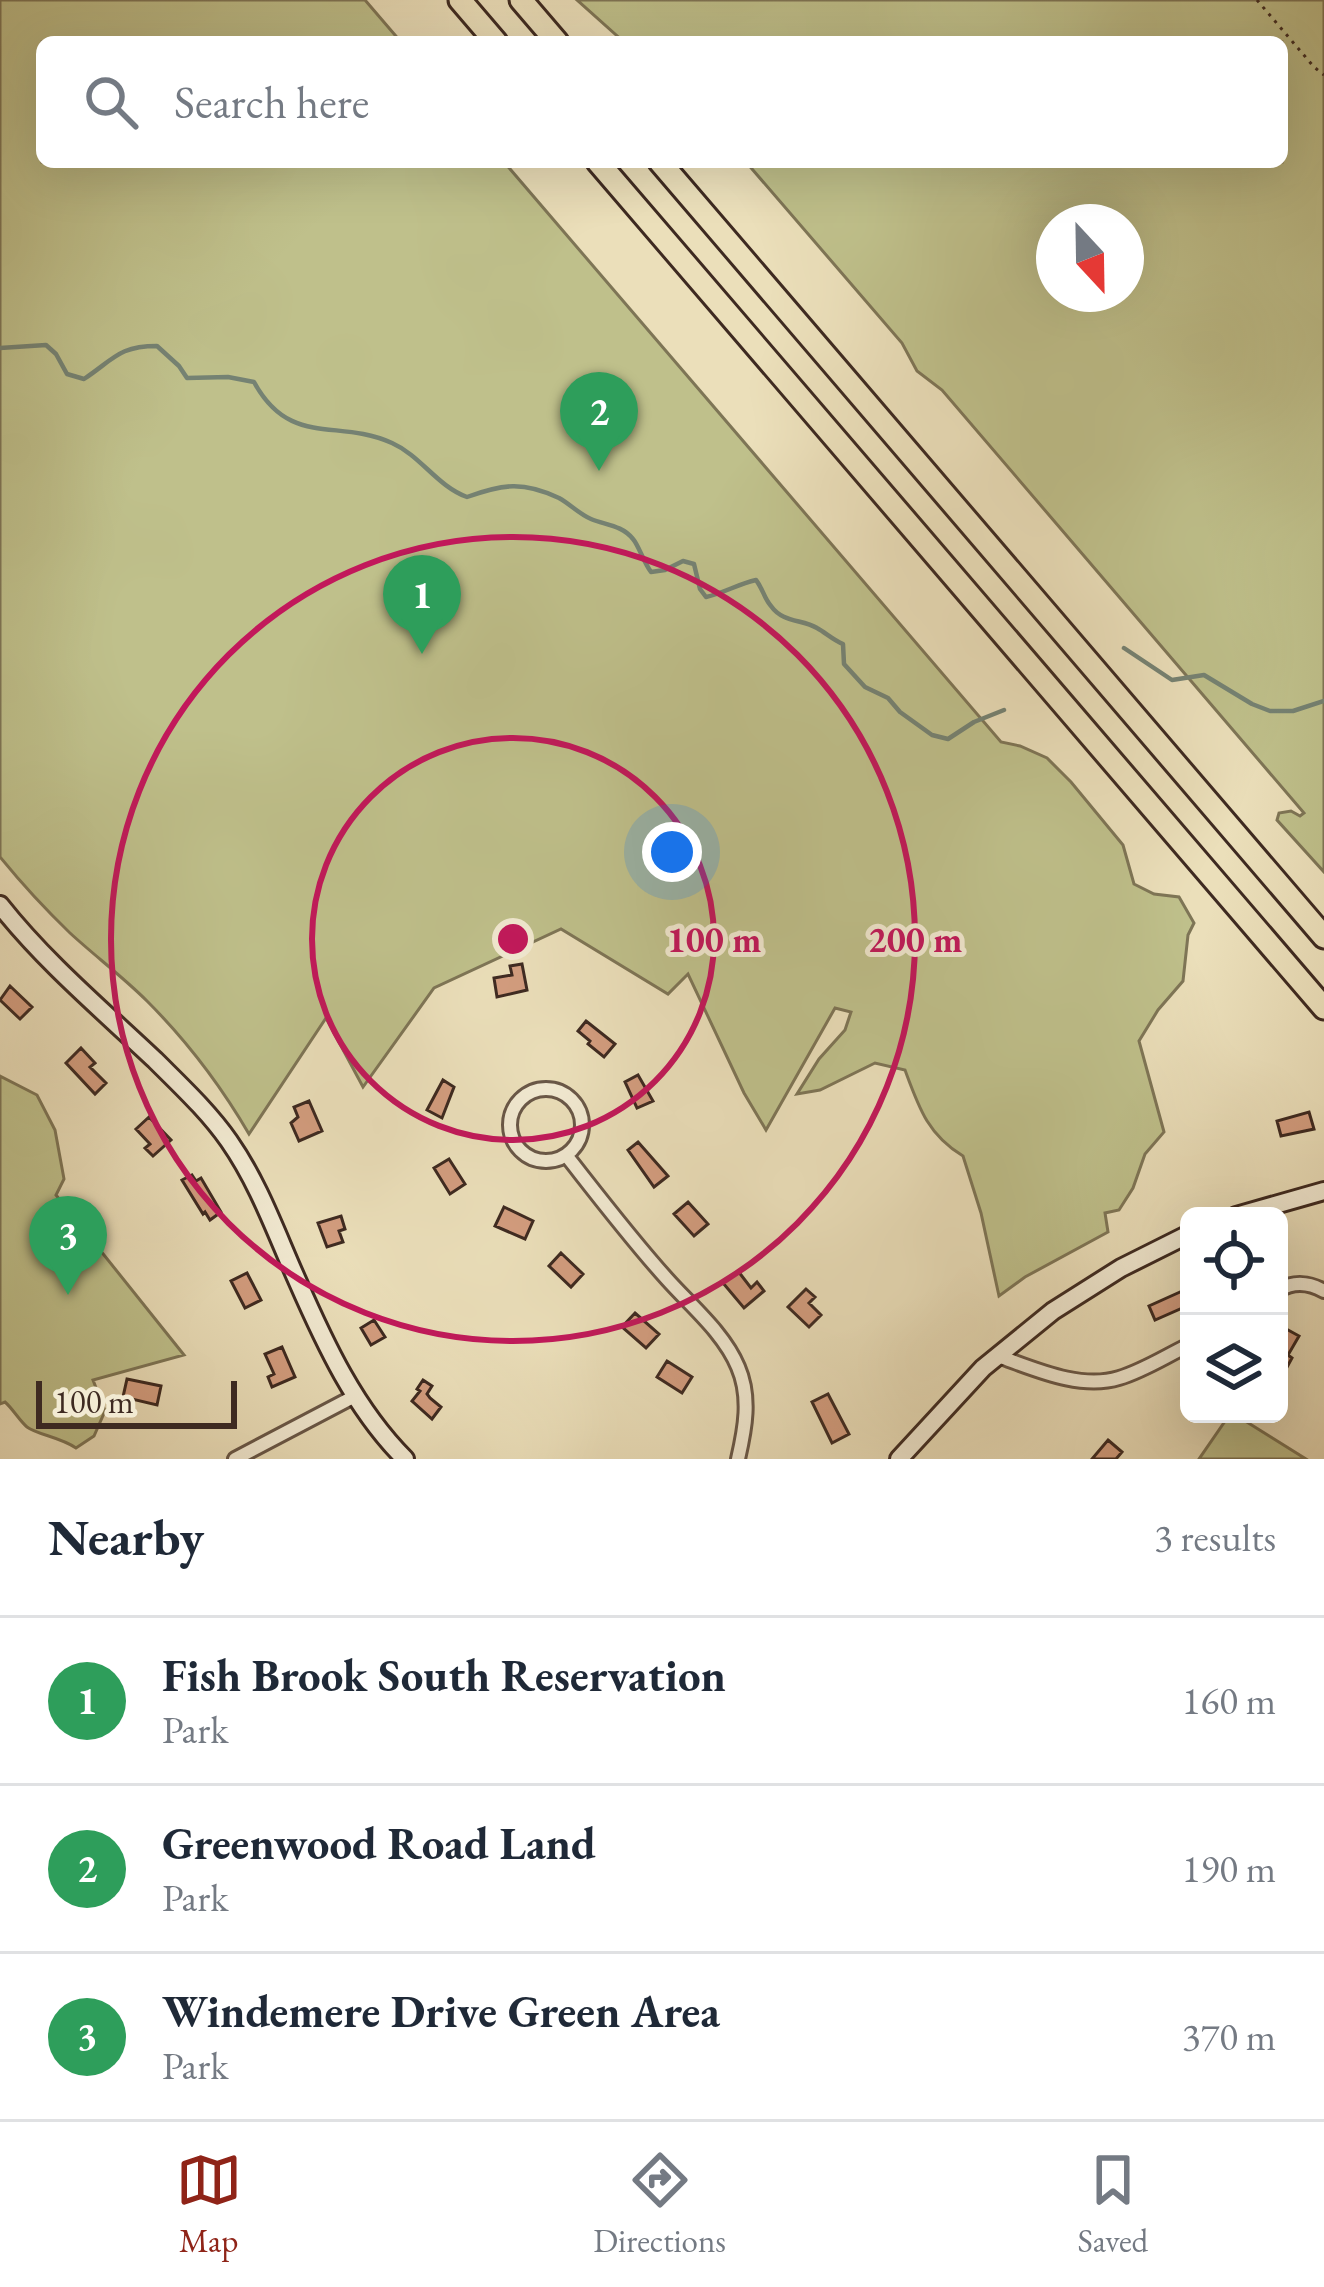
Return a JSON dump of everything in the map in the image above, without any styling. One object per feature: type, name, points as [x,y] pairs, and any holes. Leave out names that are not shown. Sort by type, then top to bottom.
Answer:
[{"type":"highway","points":[[460,0],[491,36]]},
{"type":"highway","points":[[521,0],[552,36]]},
{"type":"highway","points":[[603,168],[1324,1008]]},
{"type":"highway","points":[[665,168],[1324,937]]},
{"type":"street","points":[[0,905],[35,945],[191,1095],[229,1141],[271,1215],[296,1280],[355,1396],[375,1427],[405,1459]]},
{"type":"street","points":[[560,1092],[577,1107],[582,1130],[566,1155],[550,1161],[534,1159],[515,1143],[511,1119],[530,1093],[560,1092]]},
{"type":"street","points":[[566,1155],[716,1333],[737,1365],[746,1400],[738,1459]]},
{"type":"street","points":[[1268,1207],[1324,1191]]},
{"type":"street","points":[[899,1459],[983,1368],[1053,1311],[1121,1268],[1180,1238]]},
{"type":"street","points":[[1288,1287],[1313,1285],[1324,1291]]},
{"type":"street","points":[[998,1356],[1074,1380],[1101,1382],[1180,1350]]},
{"type":"street","points":[[235,1459],[355,1396]]},
{"type":"path","points":[[1257,0],[1288,36]]},
{"type":"path","points":[[1288,36],[1324,75]]},
{"type":"green space","points":[[0,0],[365,0],[396,36],[36,36],[36,168],[509,168],[1001,742],[1047,758],[1071,782],[1123,845],[1134,884],[1154,894],[1179,897],[1194,923],[1188,935],[1183,981],[1139,1041],[1164,1132],[1145,1154],[1119,1210],[1105,1213],[1108,1232],[999,1296],[963,1156],[933,1130],[905,1070],[875,1063],[820,1090],[797,1094],[845,1030],[851,1012],[835,1008],[766,1130],[688,974],[668,994],[561,929],[434,988],[363,1087],[326,1018],[249,1134],[202,1064],[162,1016],[70,933],[0,857]]},
{"type":"green space","points":[[577,0],[1324,0],[1324,872],[1277,820],[1279,813],[1304,813],[942,390],[917,371],[902,343],[751,168],[1288,168],[1288,36],[617,36]]},
{"type":"green space","points":[[0,1076],[37,1095],[55,1130],[64,1179],[56,1195],[184,1355],[93,1380],[105,1411],[94,1436],[76,1448],[32,1430],[5,1402],[0,1404]]},
{"type":"green space","points":[[1224,1423],[1248,1423],[1306,1459],[1199,1459]]},
{"type":"building","points":[[522,964],[527,990],[497,997],[494,978],[512,975],[510,966]]},
{"type":"building","points":[[10,986],[32,1007],[20,1019],[0,1000]]},
{"type":"building","points":[[586,1021],[615,1044],[604,1057],[578,1031]]},
{"type":"building","points":[[81,1048],[95,1063],[90,1067],[106,1083],[95,1094],[66,1063]]},
{"type":"building","points":[[638,1075],[653,1101],[637,1108],[625,1082]]},
{"type":"building","points":[[443,1080],[454,1087],[442,1118],[427,1110]]},
{"type":"building","points":[[309,1101],[322,1131],[299,1141],[291,1123],[298,1117],[294,1107]]},
{"type":"building","points":[[1309,1112],[1314,1129],[1281,1136],[1277,1121]]},
{"type":"building","points":[[149,1117],[171,1140],[153,1156],[145,1148],[150,1144],[136,1129]]},
{"type":"building","points":[[638,1142],[668,1176],[654,1187],[628,1150]]},
{"type":"building","points":[[449,1159],[465,1184],[450,1194],[434,1168]]},
{"type":"building","points":[[192,1175],[196,1181],[201,1178],[221,1212],[210,1220],[182,1180]]},
{"type":"building","points":[[688,1202],[708,1224],[694,1236],[674,1214]]},
{"type":"building","points":[[504,1207],[533,1221],[525,1239],[495,1226]]},
{"type":"building","points":[[341,1216],[343,1242],[327,1247],[318,1223]]},
{"type":"building","points":[[561,1253],[583,1274],[571,1287],[549,1266]]},
{"type":"building","points":[[738,1271],[751,1288],[757,1282],[764,1291],[744,1308],[723,1283]]},
{"type":"building","points":[[247,1273],[261,1300],[245,1308],[231,1281]]},
{"type":"building","points":[[806,1289],[815,1297],[809,1303],[821,1315],[809,1327],[788,1307]]},
{"type":"building","points":[[1180,1292],[1180,1309],[1155,1320],[1149,1306]]},
{"type":"building","points":[[635,1313],[659,1334],[646,1348],[622,1327]]},
{"type":"building","points":[[374,1320],[385,1337],[371,1345],[361,1328]]},
{"type":"building","points":[[1288,1330],[1299,1336],[1288,1355]]},
{"type":"building","points":[[282,1347],[295,1377],[272,1387],[268,1377],[274,1374],[265,1354]]},
{"type":"building","points":[[667,1361],[692,1377],[682,1393],[657,1377]]},
{"type":"building","points":[[127,1379],[161,1386],[157,1405],[123,1397]]},
{"type":"building","points":[[423,1380],[432,1386],[427,1394],[441,1407],[432,1419],[412,1401]]},
{"type":"building","points":[[828,1394],[849,1434],[832,1443],[812,1402]]},
{"type":"building","points":[[1108,1440],[1122,1452],[1116,1459],[1092,1459]]},
{"type":"waterway","points":[[0,348],[46,345],[67,374],[84,379],[125,351],[157,346],[187,378],[254,382],[268,403],[299,424],[392,443],[467,497],[513,486],[559,498],[587,517],[629,534],[651,572],[683,561],[694,564],[706,597],[756,580],[776,611],[843,644],[844,664],[865,687],[888,698],[932,735],[948,739],[1004,710]]},
{"type":"waterway","points":[[1124,648],[1172,680],[1204,675],[1270,711],[1293,711],[1324,701]]},
{"type":"place","name":"Greenwood Road Land","points":[[599,471]]},
{"type":"place","name":"Fish Brook South Reservation","points":[[422,654]]},
{"type":"place","name":"Windemere Drive Green Area","points":[[68,1295]]}]
